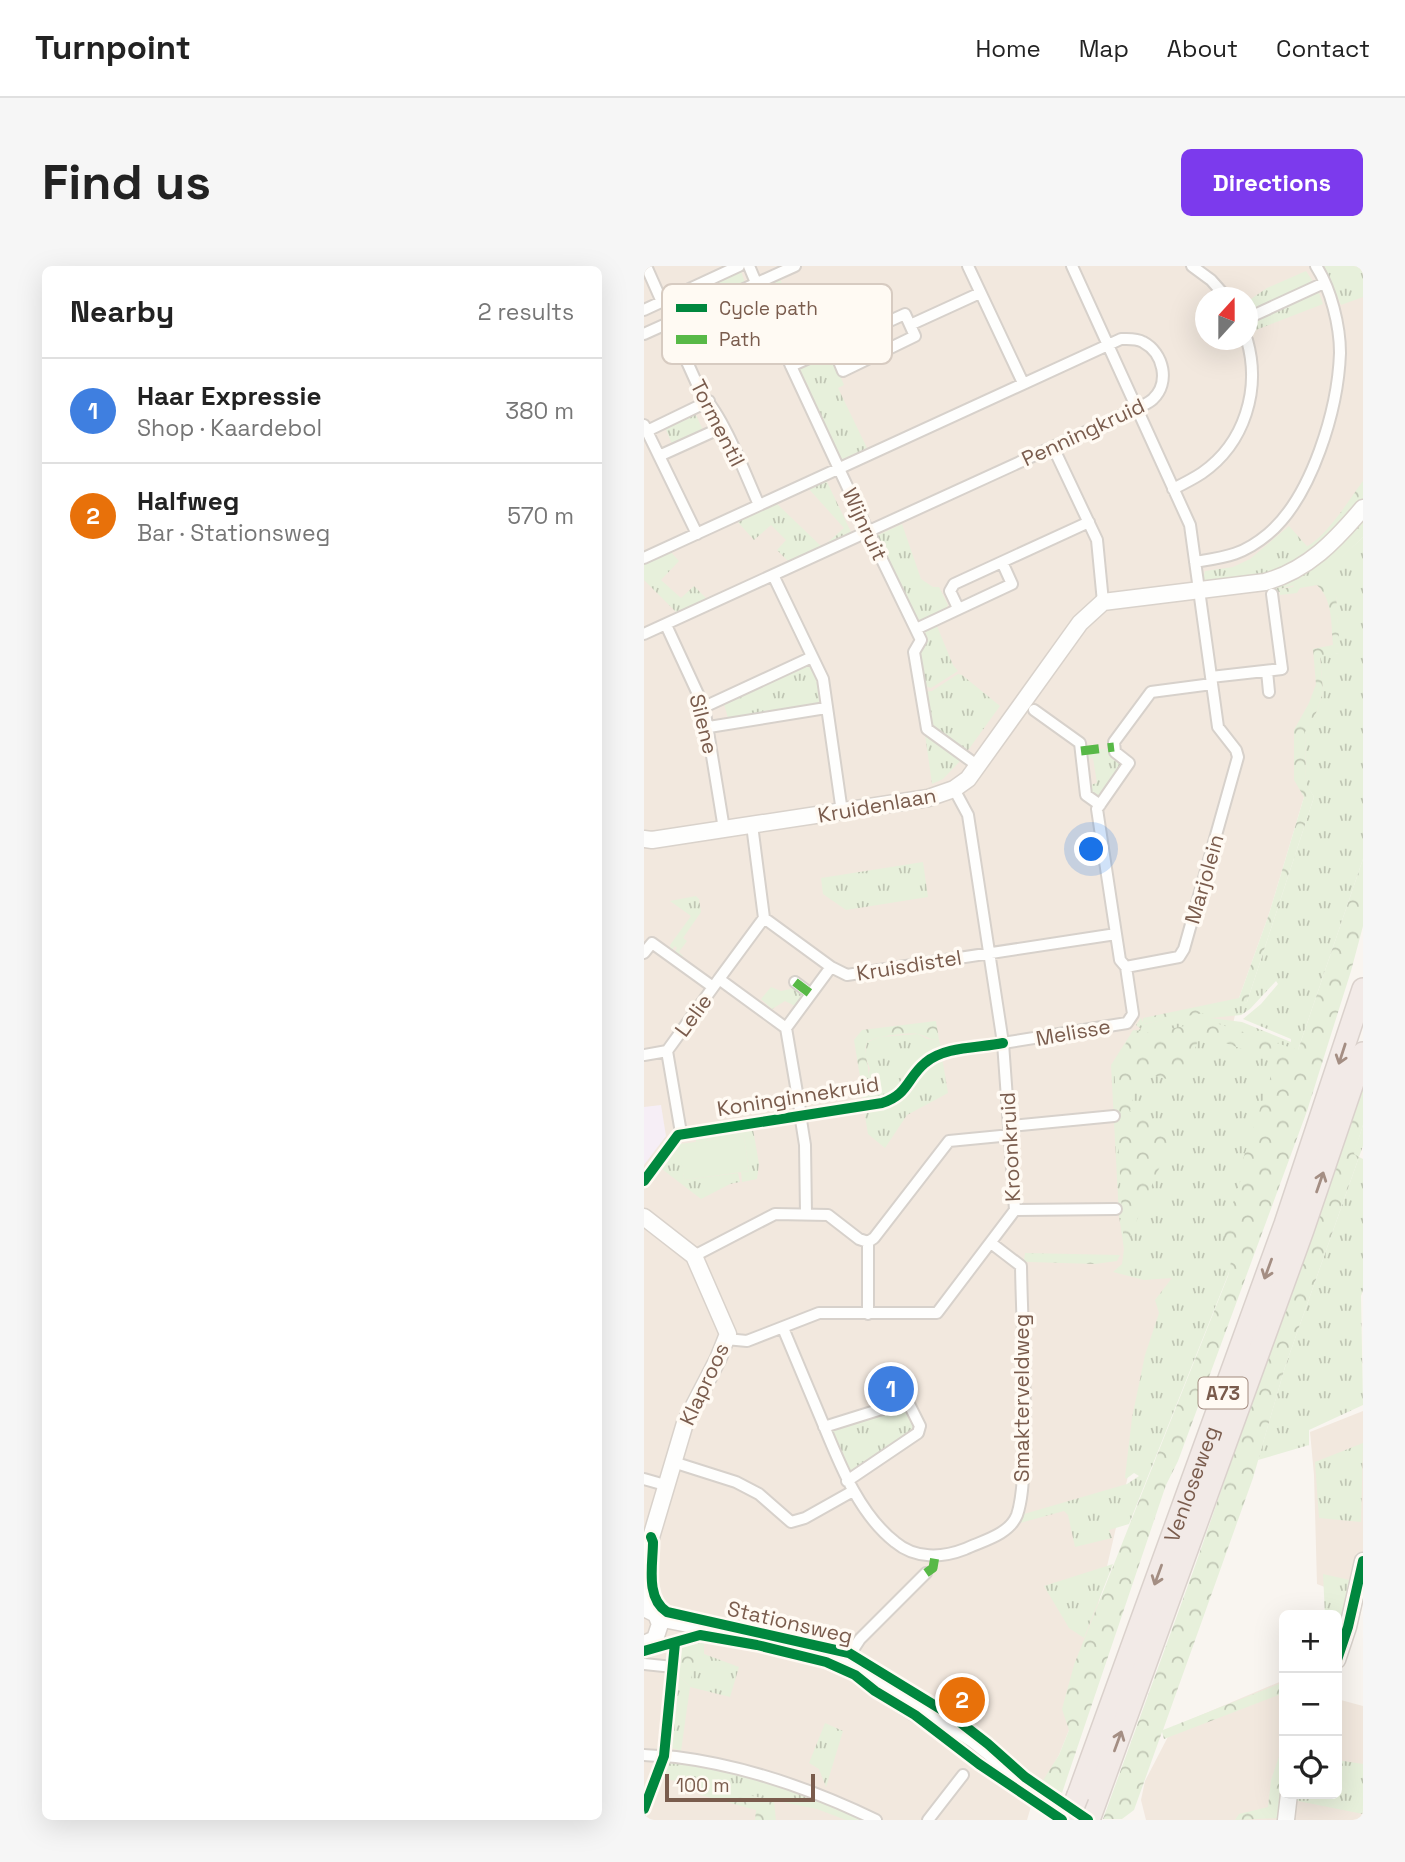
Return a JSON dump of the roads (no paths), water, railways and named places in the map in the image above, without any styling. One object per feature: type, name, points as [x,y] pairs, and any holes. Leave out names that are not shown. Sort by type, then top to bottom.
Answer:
[{"type":"highway","name":"Venloseweg","points":[[1087,1807],[1363,989]]},
{"type":"highway","name":"Venloseweg","points":[[1068,1820],[1087,1807],[1303,1230],[1363,1053]]},
{"type":"street","points":[[644,310],[662,302],[646,266]]},
{"type":"street","points":[[700,284],[739,266]]},
{"type":"street","name":"Wijnruit","points":[[749,266],[754,284]]},
{"type":"street","points":[[754,284],[795,266]]},
{"type":"street","points":[[968,266],[1023,383]]},
{"type":"street","name":"Marjolein","points":[[1072,266],[1190,525],[1218,727],[1236,750],[1238,757],[1184,949],[1179,957],[1126,967]]},
{"type":"street","points":[[1192,266],[1217,287]]},
{"type":"street","points":[[1195,562],[1231,557],[1269,533],[1300,497],[1312,472],[1328,420],[1340,352],[1336,318],[1315,266]]},
{"type":"street","points":[[1258,313],[1324,283]]},
{"type":"street","points":[[910,325],[980,293]]},
{"type":"street","points":[[892,320],[905,314],[915,336],[892,347]]},
{"type":"street","points":[[644,334],[662,325]]},
{"type":"street","name":"Penningkruid","points":[[644,558],[1121,339],[1144,342],[1160,358],[1163,373],[1160,389],[1152,400],[1138,408],[644,635]]},
{"type":"street","points":[[1173,489],[1202,473],[1222,456],[1244,420],[1253,389],[1253,360],[1250,350]]},
{"type":"street","name":"Tormentil","points":[[688,364],[702,395],[709,401],[723,427],[759,505]]},
{"type":"street","points":[[791,366],[795,364]]},
{"type":"street","points":[[840,364],[843,371],[857,364]]},
{"type":"street","name":"Wijnruit","points":[[791,366],[921,640],[914,652],[927,729],[978,766]]},
{"type":"street","points":[[696,534],[645,428],[709,401]]},
{"type":"street","points":[[659,456],[723,427]]},
{"type":"street","points":[[1052,447],[1097,540],[1103,602],[1283,577],[1318,556],[1340,536],[1363,508]]},
{"type":"street","points":[[958,608],[950,591],[954,584],[1088,522]]},
{"type":"street","points":[[916,629],[1012,584],[1002,562]]},
{"type":"street","points":[[773,575],[823,679],[842,811]]},
{"type":"street","points":[[1126,967],[1120,960],[1097,809],[1129,763],[1115,752],[1114,742],[1151,692],[1282,669],[1272,594]]},
{"type":"street","name":"Kruidenlaan","points":[[644,839],[652,840],[928,798],[954,789],[968,779],[1080,624],[1103,602]]},
{"type":"street","name":"Silene","points":[[666,625],[704,707],[724,829]]},
{"type":"street","points":[[704,707],[812,657]]},
{"type":"street","points":[[1267,671],[1269,692]]},
{"type":"street","points":[[709,727],[826,708]]},
{"type":"street","points":[[1034,710],[1080,743],[1086,795],[1100,805]]},
{"type":"street","name":"Kroonkruid","points":[[726,1339],[747,1341],[819,1313],[937,1312],[1015,1210],[1003,1043],[968,815],[954,789]]},
{"type":"street","points":[[752,825],[764,918],[831,967],[786,1028],[806,1145],[806,1214]]},
{"type":"street","name":"Lelie","points":[[644,1055],[667,1051],[764,918]]},
{"type":"street","points":[[989,954],[1116,934]]},
{"type":"street","points":[[644,953],[652,943],[786,1028]]},
{"type":"street","name":"Kruisdistel","points":[[831,967],[847,975],[989,954]]},
{"type":"street","name":"Melisse","points":[[1003,1043],[1127,1023],[1133,1014],[1126,967]]},
{"type":"street","points":[[795,982],[811,994]]},
{"type":"street","name":"Lelie","points":[[667,1051],[680,1127]]},
{"type":"street","points":[[868,1242],[874,1238],[949,1141],[1114,1116]]},
{"type":"street","points":[[1015,1210],[1116,1209]]},
{"type":"street","points":[[694,1256],[775,1214],[828,1214],[859,1239],[868,1242]]},
{"type":"street","name":"Klaproos","points":[[644,1217],[694,1256],[727,1334],[685,1423],[644,1562]]},
{"type":"street","points":[[868,1242],[868,1314]]},
{"type":"street","name":"Smakterveldweg","points":[[853,1491],[882,1531],[897,1544],[922,1555],[950,1555],[998,1535],[1016,1516],[1023,1484],[1025,1430],[1020,1266],[991,1243]]},
{"type":"street","points":[[673,1462],[700,1469],[760,1494],[791,1522],[805,1518],[853,1491],[783,1328]]},
{"type":"street","points":[[824,1427],[904,1402],[910,1406],[920,1426],[918,1433],[847,1480]]},
{"type":"street","points":[[644,1479],[665,1485]]},
{"type":"street","points":[[1342,1645],[1363,1561]]},
{"type":"street","points":[[845,1662],[860,1639],[926,1573]]},
{"type":"street","points":[[644,1575],[655,1639],[644,1644]]},
{"type":"street","name":"Stationsweg","points":[[652,1617],[793,1646],[845,1662],[932,1712],[984,1748],[1009,1774],[1074,1820]]},
{"type":"street","points":[[644,1664],[673,1667],[664,1756],[644,1809]]},
{"type":"street","points":[[644,1755],[716,1763],[775,1778],[820,1793],[876,1820]]},
{"type":"street","points":[[928,1820],[963,1775]]},
{"type":"street","points":[[1286,1820],[1288,1799]]},
{"type":"place","name":"Haar Expressie","points":[[891,1389]]},
{"type":"place","name":"Halfweg","points":[[962,1700]]}]
